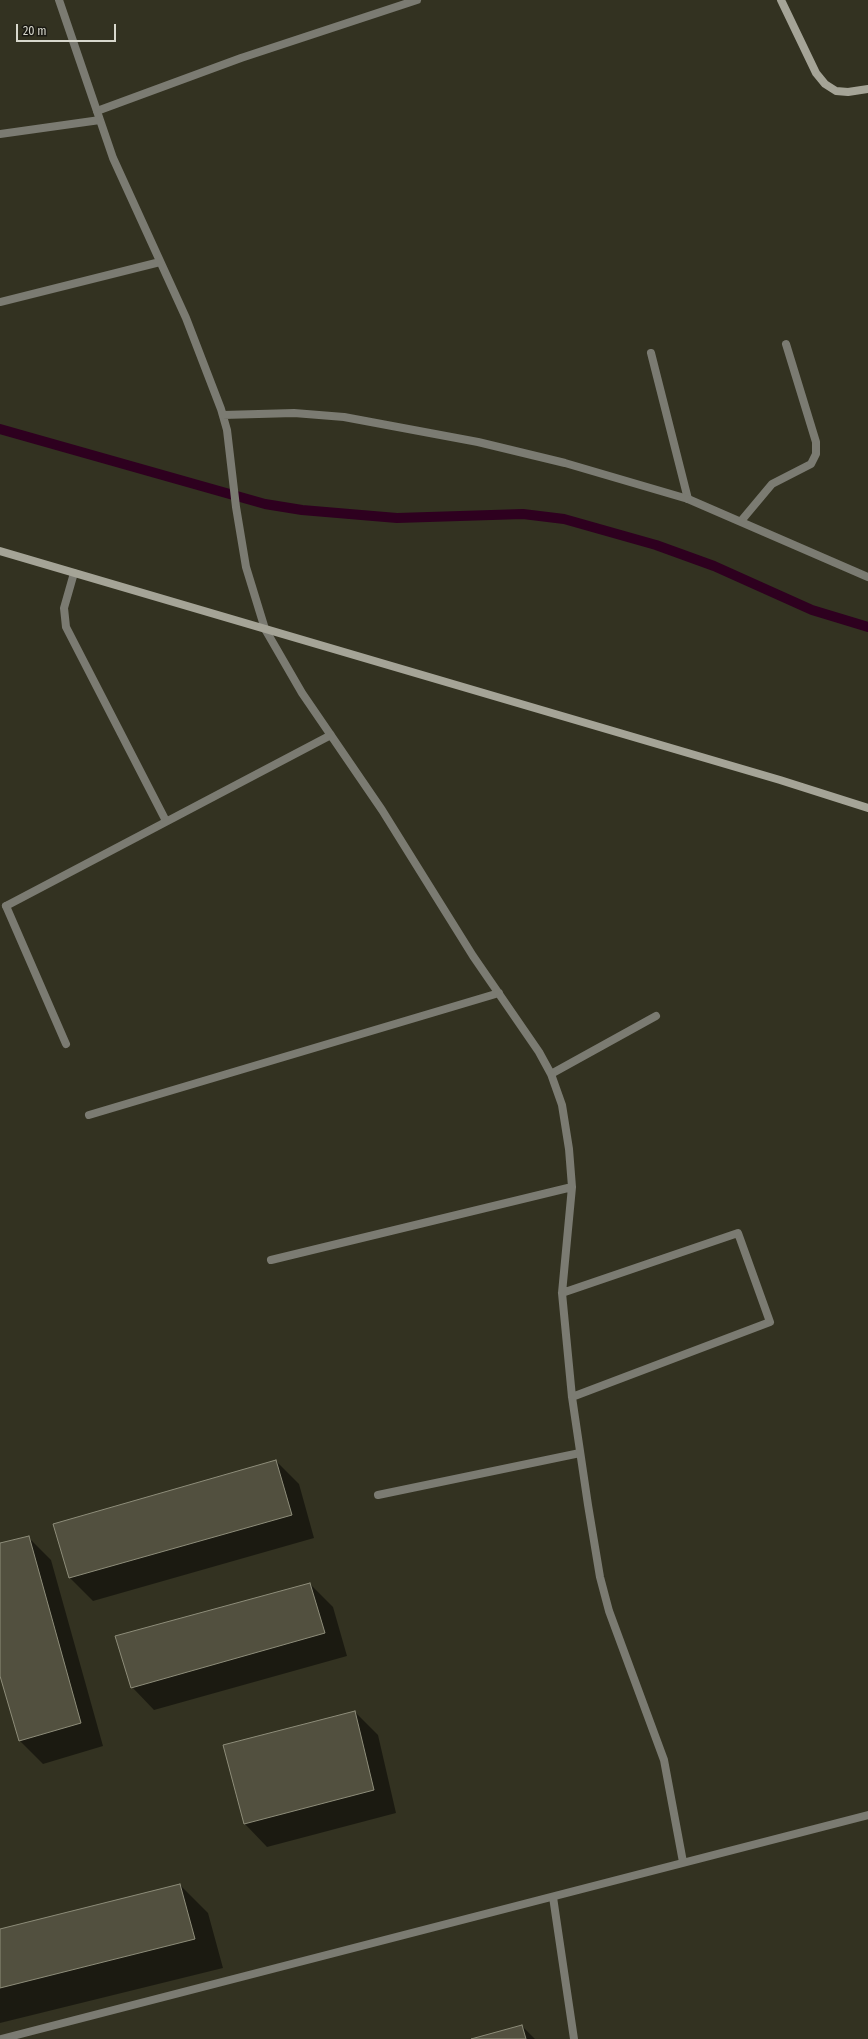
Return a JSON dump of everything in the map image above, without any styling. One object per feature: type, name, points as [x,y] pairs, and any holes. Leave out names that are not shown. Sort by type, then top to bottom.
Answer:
[{"type":"street","points":[[59,0],[113,158],[186,318],[223,415],[227,430],[236,507],[246,567],[265,629],[302,693],[331,735],[499,994],[539,1052],[551,1074],[562,1105],[569,1149],[572,1187],[562,1293],[572,1397],[580,1453],[600,1577],[608,1611],[664,1760],[683,1862]]},
{"type":"street","points":[[97,111],[241,58],[418,0]]},
{"type":"street","points":[[781,0],[816,73],[825,84],[836,91],[848,92],[868,89]]},
{"type":"street","points":[[0,134],[100,120]]},
{"type":"street","points":[[0,302],[160,262]]},
{"type":"street","points":[[741,521],[772,484],[811,464],[816,454],[816,442],[786,344]]},
{"type":"street","points":[[651,353],[688,499]]},
{"type":"street","points":[[223,415],[316,414],[374,422],[478,442],[565,463],[688,499],[868,577]]},
{"type":"street","points":[[0,550],[772,778],[868,808]]},
{"type":"street","points":[[74,573],[64,608],[66,627],[166,821]]},
{"type":"street","points":[[66,1044],[6,906],[331,735]]},
{"type":"street","points":[[89,1115],[499,994]]},
{"type":"street","points":[[551,1074],[656,1016]]},
{"type":"street","points":[[271,1260],[572,1187]]},
{"type":"street","points":[[562,1293],[738,1233],[770,1322],[572,1397]]},
{"type":"street","points":[[378,1495],[580,1453]]},
{"type":"street","points":[[1,2039],[868,1815]]},
{"type":"street","points":[[553,1897],[574,2039]]},
{"type":"building","points":[[276,1460],[292,1515],[69,1578],[53,1524]]},
{"type":"building","points":[[29,1536],[81,1723],[19,1741],[0,1676],[0,1543]]},
{"type":"building","points":[[310,1583],[325,1633],[131,1688],[115,1636]]},
{"type":"building","points":[[355,1711],[374,1790],[244,1824],[223,1745]]},
{"type":"building","points":[[180,1884],[195,1939],[0,1988],[0,1929]]},
{"type":"building","points":[[522,2025],[526,2039],[471,2039]]},
{"type":"waterway","points":[[0,429],[265,504],[302,510],[397,518],[523,514],[564,519],[656,545],[714,566],[812,610],[868,627]]}]
